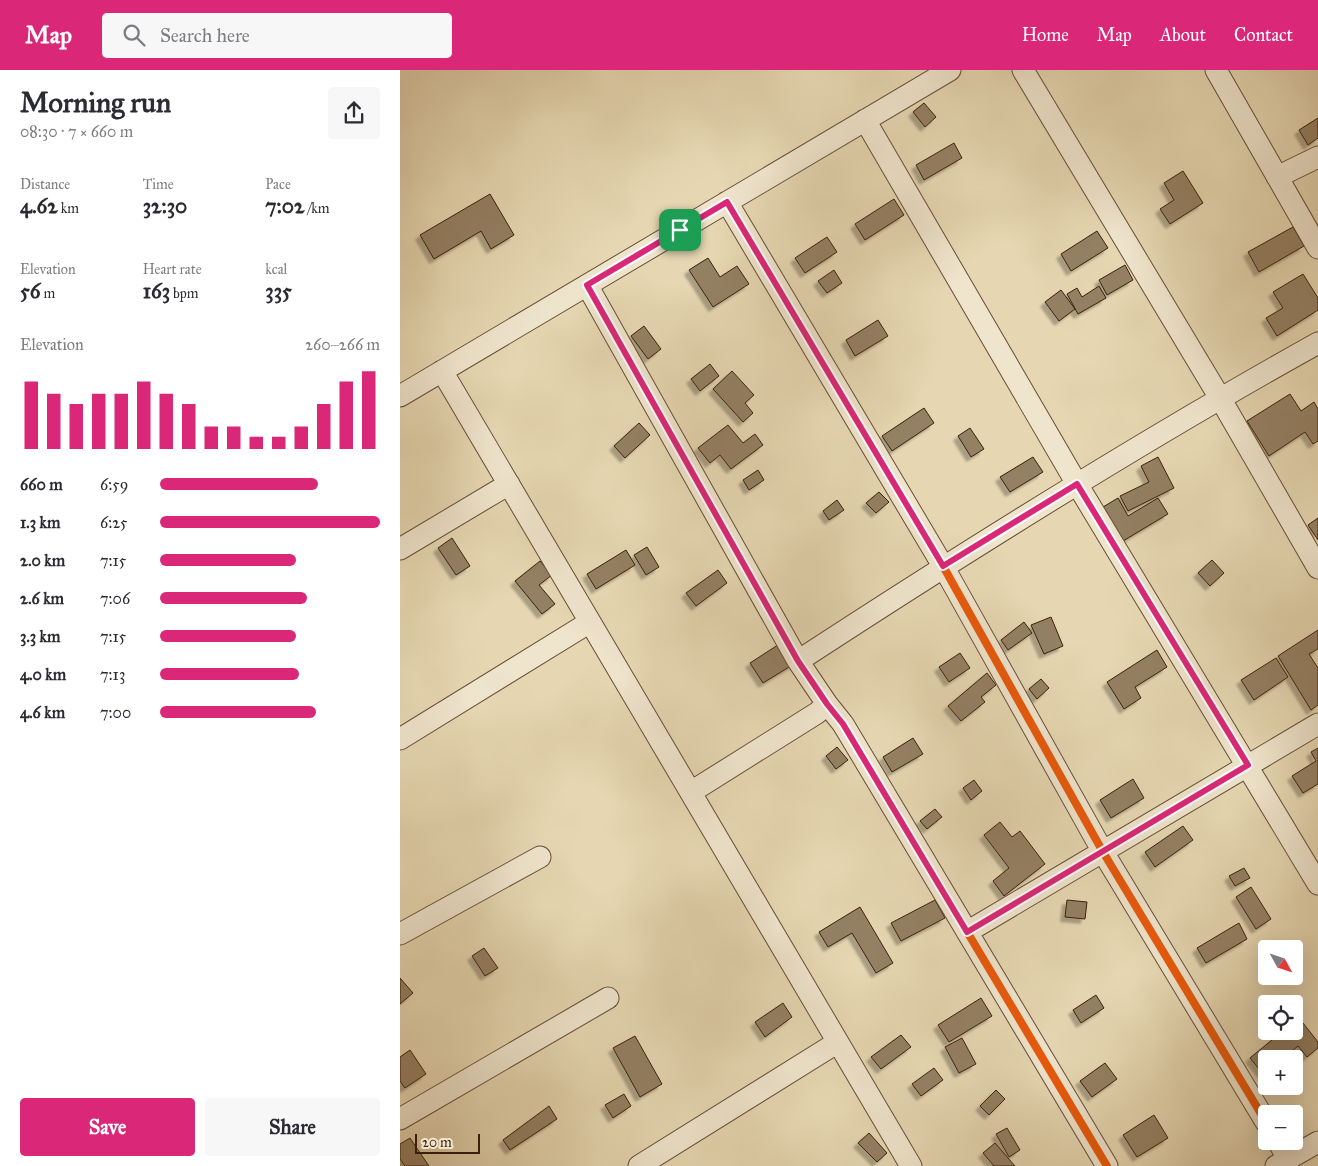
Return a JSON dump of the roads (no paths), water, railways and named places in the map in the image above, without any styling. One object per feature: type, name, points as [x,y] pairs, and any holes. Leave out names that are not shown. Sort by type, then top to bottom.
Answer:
[{"type":"street","points":[[400,396],[950,70]]},
{"type":"street","points":[[1023,70],[1220,398],[1318,568]]},
{"type":"street","points":[[1216,70],[1318,248]]},
{"type":"street","points":[[865,120],[1077,484],[1318,884]]},
{"type":"street","points":[[1277,177],[1318,157]]},
{"type":"street","points":[[727,202],[943,566],[1102,852],[1258,1109]]},
{"type":"street","points":[[587,285],[798,661],[843,724],[1107,1166]]},
{"type":"street","points":[[798,661],[943,566],[1077,484],[1220,398],[1318,343]]},
{"type":"street","points":[[442,371],[911,1166]]},
{"type":"street","points":[[400,549],[509,484]]},
{"type":"street","points":[[400,739],[590,622]]},
{"type":"street","points":[[691,792],[816,713],[827,704]]},
{"type":"street","points":[[967,932],[1318,724]]},
{"type":"street","points":[[400,934],[540,857]]},
{"type":"street","points":[[400,1118],[608,998]]},
{"type":"street","points":[[639,1166],[838,1042]]},
{"type":"street","points":[[1281,1155],[1318,1142]]}]
